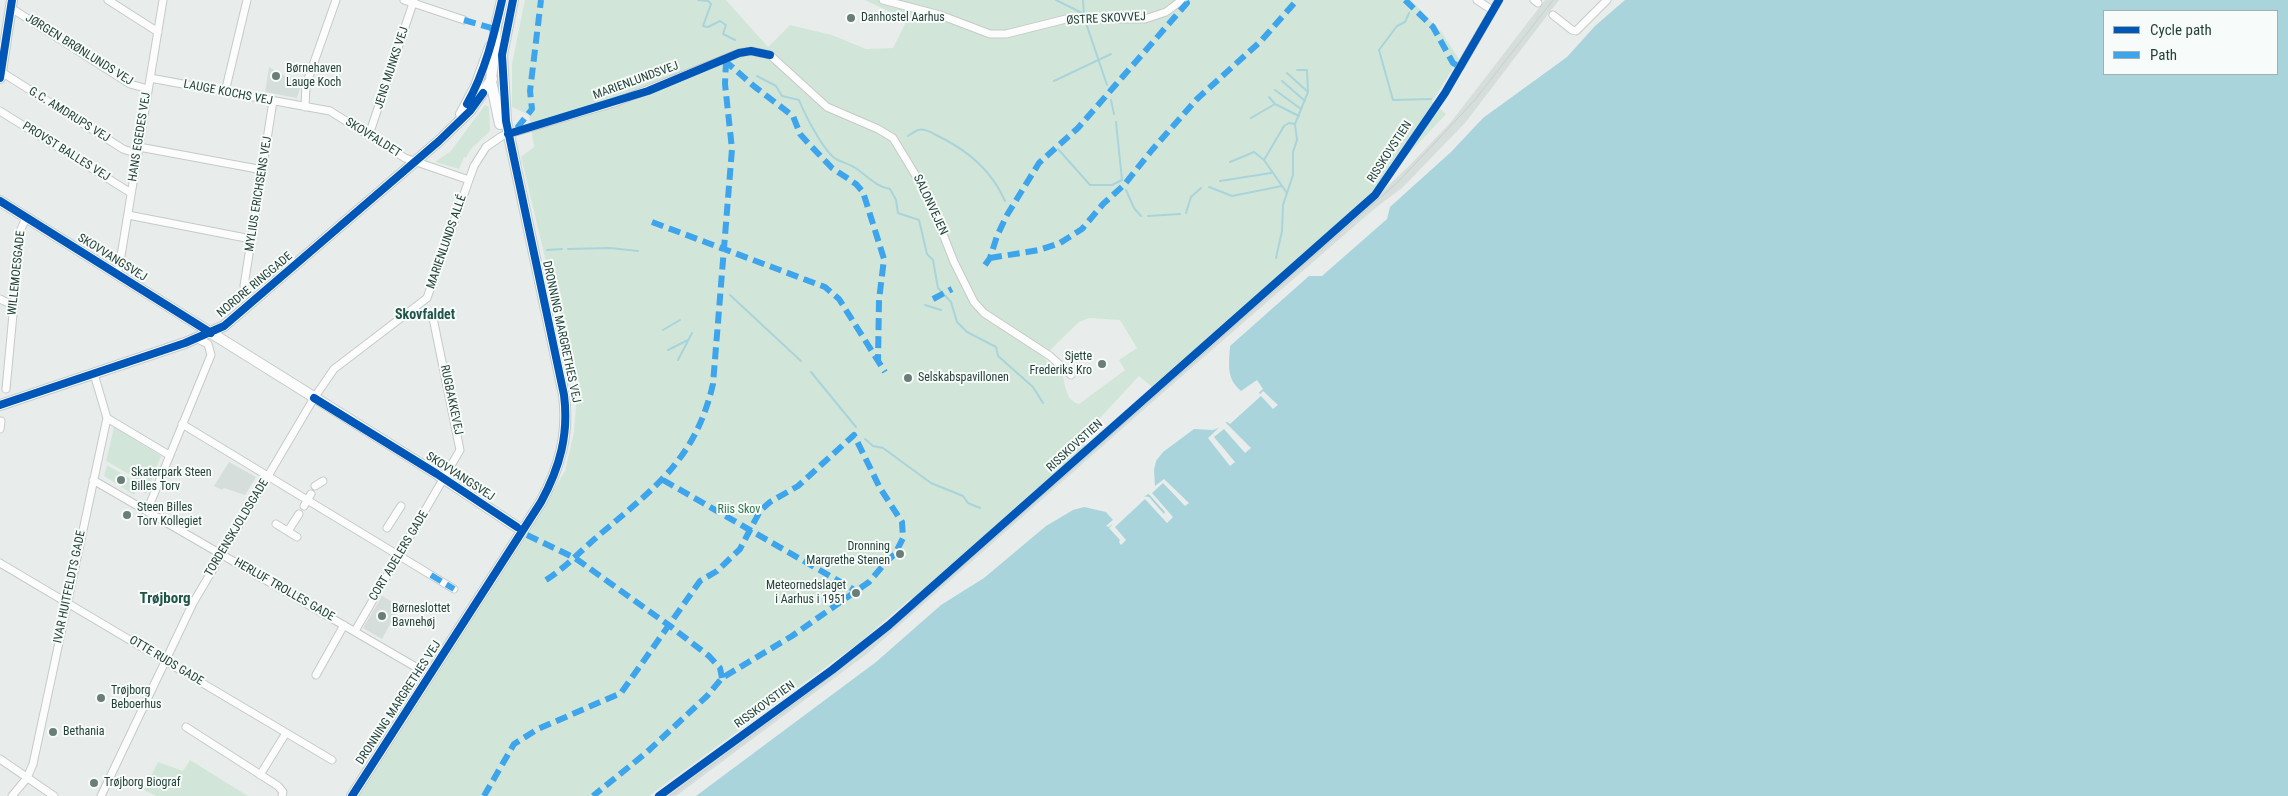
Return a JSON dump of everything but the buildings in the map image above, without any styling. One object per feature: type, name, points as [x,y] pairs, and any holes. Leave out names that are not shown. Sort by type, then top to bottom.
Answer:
[{"type":"street","points":[[108,0],[158,32]]},
{"type":"street","name":"HANS EGEDES VEJ","points":[[116,273],[119,268],[163,0]]},
{"type":"street","points":[[225,92],[247,0]]},
{"type":"street","points":[[305,107],[306,84],[336,0]]},
{"type":"street","points":[[404,0],[464,20]]},
{"type":"street","points":[[496,26],[502,0]]},
{"type":"street","points":[[502,55],[513,0]]},
{"type":"street","name":"ØSTRE SKOVVEJ","points":[[883,0],[940,15],[990,34],[1023,31],[1066,19],[1145,19],[1166,12],[1182,0]]},
{"type":"street","points":[[1477,0],[1492,10]]},
{"type":"street","points":[[1460,67],[1499,0]]},
{"type":"street","points":[[1553,15],[1576,31],[1607,0]]},
{"type":"street","name":"JENS MUNKS VEJ","points":[[369,135],[414,2]]},
{"type":"street","points":[[0,74],[12,4]]},
{"type":"street","name":"JØRGEN BRØNLUNDS VEJ","points":[[12,4],[130,84],[148,89]]},
{"type":"street","name":"DRONNING MARGRETHES VEJ","points":[[352,796],[541,502],[555,474],[564,445],[566,419],[564,395],[491,81],[496,26]]},
{"type":"street","name":"NORDRE RINGGADE","points":[[456,124],[476,86],[496,26]]},
{"type":"street","name":"MARIENLUNDSVEJ","points":[[505,135],[648,91],[739,53],[751,51],[770,55]]},
{"type":"street","name":"DRONNING MARGRETHES VEJ","points":[[344,796],[517,527],[551,466],[557,444],[558,396],[505,135],[502,55]]},
{"type":"street","name":"NORDRE RINGGADE","points":[[0,405],[198,339],[237,317],[415,162],[470,111],[491,81],[502,55]]},
{"type":"street","name":"SALONVEJEN","points":[[770,55],[827,107],[878,129],[893,138],[927,194],[954,262],[974,302],[984,313],[1050,356],[1071,374]]},
{"type":"street","name":"G.C. AMDRUPS VEJ","points":[[0,74],[123,149],[262,170]]},
{"type":"street","name":"LAUGE KOCHS VEJ","points":[[150,78],[305,107]]},
{"type":"street","points":[[483,93],[487,91],[494,94]]},
{"type":"street","name":"MYLIUS ERICHSENS VEJ","points":[[244,286],[273,101]]},
{"type":"street","name":"SKOVFALDET","points":[[305,107],[330,112],[405,158],[469,180]]},
{"type":"street","name":"PROVST BALLES VEJ","points":[[0,111],[131,193]]},
{"type":"street","name":"MARIENLUNDS ALLÉ","points":[[314,398],[334,369],[427,298],[474,166],[483,151],[505,135]]},
{"type":"street","name":"SKOVVANGSVEJ","points":[[0,201],[517,527]]},
{"type":"street","points":[[128,215],[251,239]]},
{"type":"street","name":"WILLEMOESGADE","points":[[6,389],[21,228],[26,218]]},
{"type":"street","points":[[0,299],[14,306]]},
{"type":"street","name":"RUGBAKKEVEJ","points":[[433,318],[460,445],[459,455],[444,480]]},
{"type":"street","points":[[147,511],[211,355],[210,347],[198,339]]},
{"type":"street","name":"IVAR HUITFELDTS GADE","points":[[12,796],[27,778],[33,764],[107,418],[94,374]]},
{"type":"street","name":"TORDENSKJOLDSGADE","points":[[101,796],[193,603],[314,398]]},
{"type":"street","points":[[107,418],[170,455]]},
{"type":"street","points":[[182,424],[307,500],[380,540],[399,556],[454,589]]},
{"type":"street","name":"HERLUF TROLLES GADE","points":[[93,480],[414,666]]},
{"type":"street","name":"CORT ADELERS GADE","points":[[354,632],[444,480]]},
{"type":"street","points":[[315,486],[324,481]]},
{"type":"street","points":[[387,528],[401,506]]},
{"type":"street","points":[[288,531],[299,514]]},
{"type":"street","points":[[276,524],[297,537]]},
{"type":"street","name":"OTTE RUDS GADE","points":[[0,563],[332,760]]},
{"type":"street","name":"HERLUF TROLLES GADE","points":[[316,675],[344,625]]},
{"type":"street","points":[[186,727],[278,786],[283,792],[282,796]]},
{"type":"street","points":[[260,775],[286,733]]},
{"type":"street","points":[[0,759],[54,796]]},
{"type":"shaded area","points":[[1545,0],[1559,0],[1465,123],[1402,188],[1374,209],[1182,376],[868,653],[676,796],[661,796],[833,672],[890,627],[1135,407],[1355,217],[1409,166],[1451,122]]},
{"type":"shaded area","name":"Børnehaven Lauge Koch","points":[[269,67],[301,85],[297,98],[265,92]]},
{"type":"shaded area","points":[[229,462],[256,477],[245,495],[224,488],[222,490],[214,486]]},
{"type":"shaded area","name":"Børneslottet Bavnehøj","points":[[382,596],[400,606],[382,639],[363,628]]},
{"type":"green space","name":"Riis Skov","points":[[525,0],[726,0],[768,47],[790,25],[832,35],[866,49],[893,48],[907,20],[865,0],[1411,0],[1442,33],[1459,59],[1432,102],[1446,114],[1373,192],[1153,388],[1139,376],[1101,417],[1083,441],[1086,447],[917,598],[909,600],[859,643],[649,796],[359,796],[527,535],[565,471],[574,432],[577,392],[521,157],[534,147],[529,115],[512,107],[512,64]],"holes":[[[1089,318],[1120,320],[1137,348],[1119,360],[1125,370],[1079,404],[1071,400],[1063,377],[1043,357],[1079,322]]]},
{"type":"green space","points":[[485,105],[489,107],[490,131],[470,150],[466,158],[464,157],[459,169],[435,162],[451,151]]},
{"type":"green space","points":[[114,427],[161,456],[146,494],[143,492],[146,484],[106,461]]},
{"type":"green space","name":"Skaterpark Steen Billes Torv","points":[[107,465],[139,484],[134,495],[104,476]]},
{"type":"green space","points":[[190,760],[248,796],[157,796],[144,790],[158,762],[183,771]]},
{"type":"water","points":[[1625,0],[2288,0],[2288,796],[696,796],[876,662],[941,605],[984,578],[1046,526],[1073,510],[1084,507],[1106,512],[1113,520],[1106,526],[1109,527],[1143,497],[1152,492],[1155,486],[1154,470],[1156,461],[1163,452],[1194,429],[1213,430],[1221,427],[1263,389],[1257,380],[1241,391],[1236,386],[1230,371],[1230,346],[1309,276],[1322,276],[1387,219],[1390,207],[1451,152],[1483,118],[1567,57],[1595,26]]},
{"type":"pier","points":[[1263,391],[1278,405],[1273,409],[1261,396],[1230,424],[1226,421],[1258,392],[1260,394]]},
{"type":"pier","points":[[1225,422],[1251,448],[1245,453],[1224,429],[1214,437],[1235,462],[1230,466],[1208,438]]},
{"type":"pier","points":[[1164,479],[1189,503],[1185,506],[1163,483],[1152,493],[1173,517],[1167,523],[1145,499],[1115,527],[1126,540],[1121,545],[1120,540],[1109,528],[1112,525],[1110,523],[1142,496],[1149,497],[1164,514],[1165,512],[1147,492]]},
{"type":"waterway","points":[[698,0],[708,1],[711,4],[703,26],[708,27],[720,21],[726,25],[723,34],[735,40]]},
{"type":"waterway","points":[[1056,0],[1084,14],[1083,0]]},
{"type":"waterway","points":[[1409,13],[1405,22],[1397,26],[1379,50],[1393,100],[1431,99]]},
{"type":"waterway","points":[[1087,26],[1107,85]]},
{"type":"waterway","points":[[1054,81],[1111,54]]},
{"type":"waterway","points":[[1295,124],[1308,92],[1307,70],[1297,70]]},
{"type":"waterway","points":[[1287,73],[1308,92]]},
{"type":"waterway","points":[[757,76],[776,86],[782,96],[799,100],[815,132],[831,155],[854,167],[877,184],[890,189],[896,200],[898,213],[919,220],[927,254],[933,260],[938,288],[951,302],[957,322],[967,332],[996,347],[998,356],[1033,387],[1043,403]]},
{"type":"waterway","points":[[1282,81],[1305,101]]},
{"type":"waterway","points":[[1275,90],[1301,109]]},
{"type":"waterway","points":[[1269,97],[1275,104],[1299,116]]},
{"type":"waterway","points":[[1111,100],[1114,114]]},
{"type":"waterway","points":[[1251,118],[1275,104]]},
{"type":"waterway","points":[[1058,149],[1090,185],[1112,185],[1122,180],[1116,122]]},
{"type":"waterway","points":[[1264,160],[1284,126],[1289,123],[1295,124],[1297,140],[1293,152],[1293,175],[1283,205],[1282,231],[1276,258]]},
{"type":"waterway","points":[[908,136],[918,130],[925,130],[958,147],[977,162],[993,180],[1005,201]]},
{"type":"waterway","points":[[1230,162],[1254,152],[1264,160],[1287,193]]},
{"type":"waterway","points":[[1220,181],[1271,173]]},
{"type":"waterway","points":[[1209,187],[1232,196],[1282,186]]},
{"type":"waterway","points":[[1186,213],[1191,197],[1201,188]]},
{"type":"waterway","points":[[1126,190],[1134,208],[1141,216]]},
{"type":"waterway","points":[[1148,216],[1180,214]]},
{"type":"waterway","points":[[568,249],[610,248],[638,251]]},
{"type":"waterway","points":[[547,250],[562,249]]},
{"type":"waterway","points":[[730,295],[801,361]]},
{"type":"waterway","points":[[925,305],[941,310]]},
{"type":"waterway","points":[[663,330],[680,320]]},
{"type":"waterway","points":[[678,360],[692,333]]},
{"type":"waterway","points":[[668,350],[688,340]]},
{"type":"waterway","points":[[811,372],[856,427]]},
{"type":"waterway","points":[[865,439],[873,446],[883,448],[931,483],[963,496],[968,503],[980,508]]},
{"type":"tram line","points":[[670,796],[812,691],[891,629],[1399,181],[1474,101],[1553,0]]},
{"type":"marked path","points":[[517,128],[532,109],[530,91],[541,0]]},
{"type":"marked path","points":[[985,265],[990,258],[997,236],[1007,215],[1039,163],[1078,128],[1187,3],[1185,0]]},
{"type":"marked path","points":[[990,258],[1039,250],[1060,243],[1082,229],[1103,204],[1124,185],[1197,99],[1261,41],[1297,0]]},
{"type":"marked path","points":[[1405,0],[1433,27],[1453,63],[1460,67]]},
{"type":"marked path","points":[[464,20],[495,29]]},
{"type":"marked path","points":[[724,60],[793,116],[800,134],[809,144],[832,168],[856,184],[863,192],[884,259],[879,300],[878,361]]},
{"type":"marked path","points":[[546,580],[569,563],[658,484],[685,450],[706,409],[713,384],[732,149],[725,84],[726,62]]},
{"type":"marked path","points":[[652,222],[825,287],[839,299],[885,372]]},
{"type":"marked path","points":[[933,299],[952,289]]},
{"type":"marked path","points":[[484,796],[514,744],[538,729],[621,693],[700,581],[717,571],[740,549],[760,511],[770,502],[798,486],[854,435],[880,488],[902,522],[903,538],[895,554],[869,582],[792,636],[722,678],[707,696],[646,753],[593,796]]},
{"type":"marked path","points":[[663,480],[856,591]]},
{"type":"marked path","points":[[527,535],[575,558],[670,626],[709,656],[720,668],[722,678]]},
{"type":"marked path","points":[[431,575],[454,589]]},
{"type":"cycle path","points":[[0,78],[12,0]]},
{"type":"cycle path","points":[[467,104],[484,66],[502,0]]},
{"type":"cycle path","points":[[352,796],[541,502],[558,463],[564,437],[564,395],[506,121],[502,55],[513,0]]},
{"type":"cycle path","name":"RISSKOVSTIEN","points":[[659,796],[832,670],[889,625],[1375,195],[1445,93],[1499,0]]},
{"type":"cycle path","points":[[508,134],[648,91],[739,53],[751,51],[770,55]]},
{"type":"cycle path","points":[[0,405],[185,343],[224,326],[439,141],[470,111],[483,93]]},
{"type":"cycle path","points":[[0,201],[211,333]]},
{"type":"cycle path","points":[[314,398],[437,474],[517,527]]},
{"type":"place","name":"Danhostel Aarhus","points":[[851,18]]},
{"type":"place","name":"Børnehaven Lauge Koch","points":[[276,76]]},
{"type":"place","name":"Sjette Frederiks Kro","points":[[1102,364]]},
{"type":"place","name":"Selskabspavillonen","points":[[908,378]]},
{"type":"place","name":"Skaterpark Steen Billes Torv","points":[[121,480]]},
{"type":"place","name":"Steen Billes Torv Kollegiet","points":[[127,515]]},
{"type":"place","name":"Dronning Margrethe Stenen","points":[[900,554]]},
{"type":"place","name":"Meteornedslaget i Aarhus i 1951","points":[[856,593]]},
{"type":"place","name":"Børneslottet Bavnehøj","points":[[382,616]]},
{"type":"place","name":"Trøjborg Beboerhus","points":[[101,698]]},
{"type":"place","name":"Bethania","points":[[53,732]]},
{"type":"place","name":"Trøjborg Biograf","points":[[94,783]]},
{"type":"district","name":"Skovfaldet","points":[[425,315]]},
{"type":"district","name":"Trøjborg","points":[[165,599]]}]
